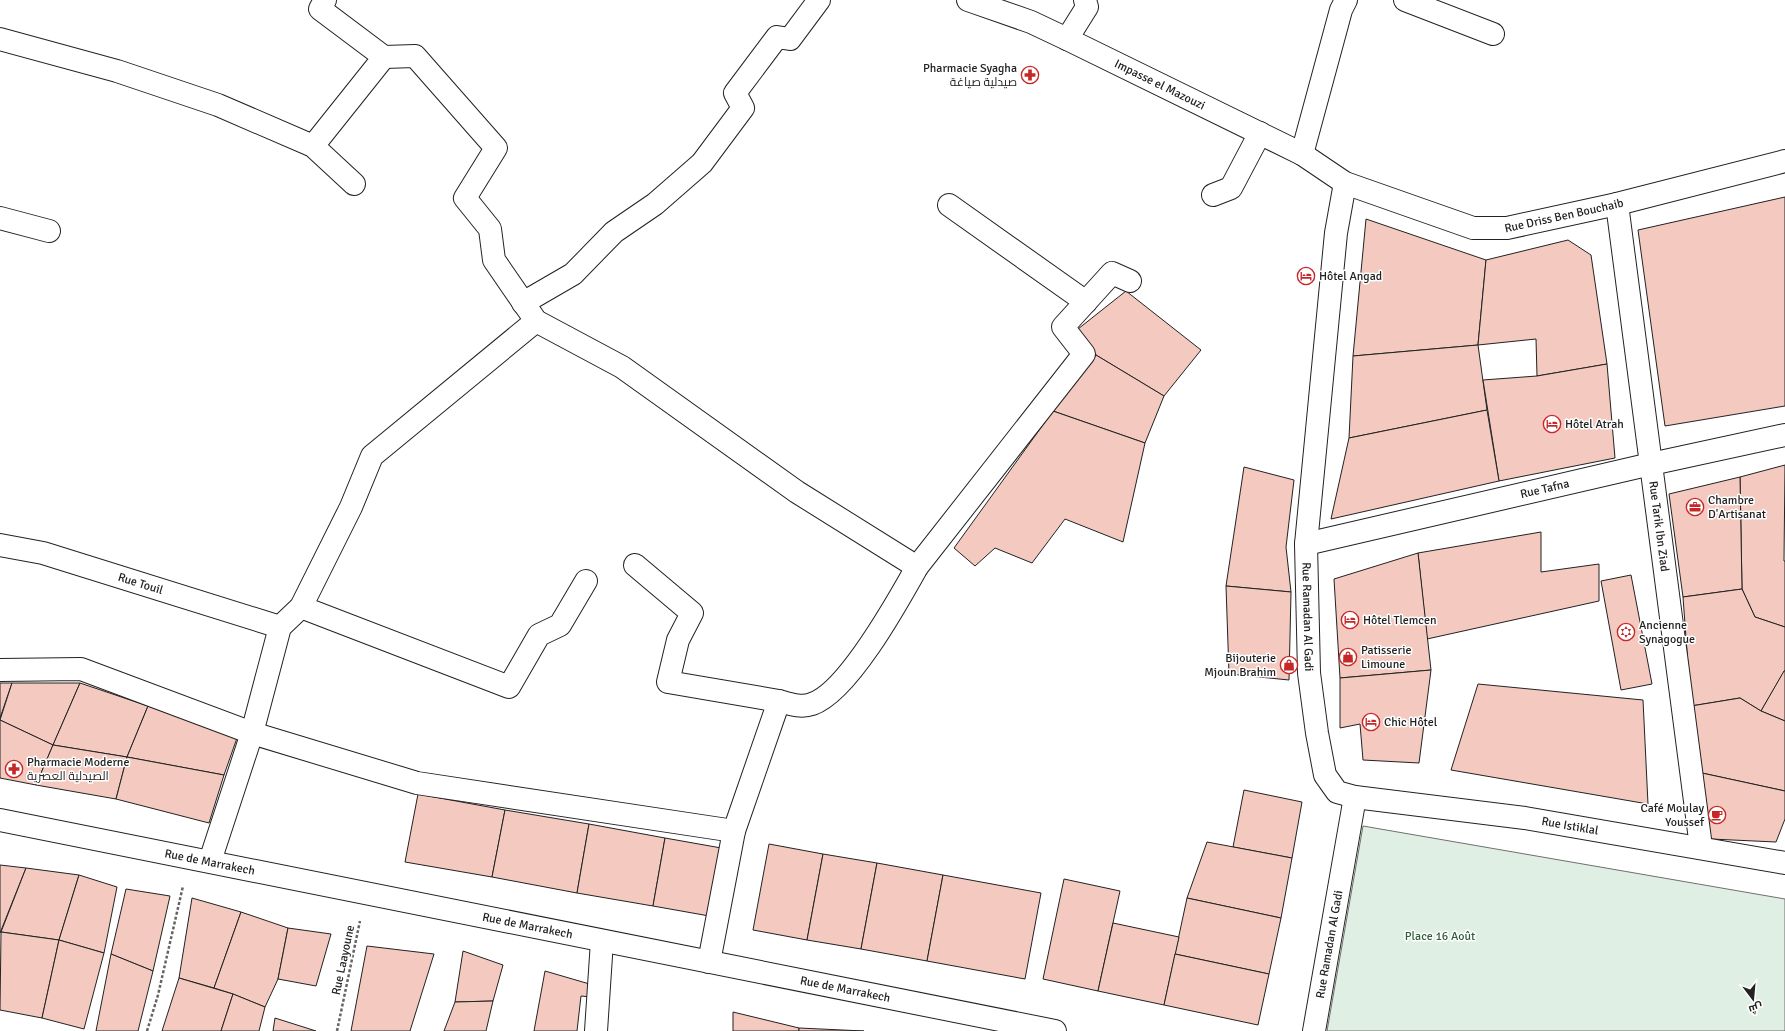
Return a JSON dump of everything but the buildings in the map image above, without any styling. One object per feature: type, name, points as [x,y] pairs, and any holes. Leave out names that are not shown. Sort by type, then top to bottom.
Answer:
[{"type":"street","points":[[325,0],[320,9],[384,57],[415,56],[496,148],[465,198],[490,229],[494,260],[536,321],[622,367],[797,492],[917,567]]},
{"type":"street","points":[[523,303],[573,274],[614,232],[655,204],[702,163],[743,108],[735,93],[777,37],[790,39],[819,0]]},
{"type":"street","name":"Impasse el Mazouzi","points":[[968,0],[1031,22],[1260,133],[1302,154],[1345,184]]},
{"type":"street","points":[[1067,39],[1087,7],[1085,0]]},
{"type":"street","points":[[1302,154],[1341,10],[1346,0]]},
{"type":"street","points":[[1405,0],[1493,34]]},
{"type":"street","points":[[0,39],[117,71],[218,105],[312,146],[354,184]]},
{"type":"street","points":[[312,146],[384,57]]},
{"type":"street","points":[[1213,195],[1232,188],[1260,133]]},
{"type":"street","name":"Rue Driss Ben Bouchaib","points":[[1345,184],[1473,228],[1490,230],[1507,228],[1616,204],[1785,161]]},
{"type":"street","name":"Rue Ramadan Al Gadi","points":[[1314,1031],[1354,797],[1337,792],[1325,776],[1317,733],[1309,673],[1306,544],[1336,233],[1345,184]]},
{"type":"street","name":"Rue Tarik Ibn Ziad","points":[[1616,204],[1701,847]]},
{"type":"street","points":[[949,205],[1086,302]]},
{"type":"street","points":[[0,218],[49,231]]},
{"type":"street","points":[[635,565],[692,613],[678,640],[668,682],[802,706],[821,700],[841,685],[898,602],[917,567],[1084,354],[1063,327],[1112,273],[1130,281]]},
{"type":"street","points":[[200,860],[252,733],[280,627],[301,607],[351,507],[372,456],[536,321]]},
{"type":"street","name":"Rue Tafna","points":[[1306,544],[1651,464],[1785,435]]},
{"type":"street","name":"Rue Touil","points":[[0,544],[43,552],[280,627]]},
{"type":"street","points":[[301,607],[509,687],[539,635],[560,625],[586,581]]},
{"type":"street","points":[[0,670],[81,669],[252,733],[417,783],[734,832]]},
{"type":"street","points":[[709,962],[734,832],[779,701]]},
{"type":"street","name":"Rue Istiklal","points":[[1354,797],[1525,818],[1701,847],[1785,863]]},
{"type":"street","name":"Rue de Marrakech","points":[[0,820],[709,962],[1026,1028],[1055,1031]]},
{"type":"street","points":[[596,1031],[602,941]]},
{"type":"path","points":[[147,1031],[200,860]]},
{"type":"path","name":"Rue Laayoune","points":[[337,1031],[366,893]]},
{"type":"green space","name":"Place 16 Août","points":[[1363,826],[1785,899],[1785,1031],[1327,1031]]},
{"type":"place","name":"Pharmacie Syagha صيدلية صياغة","points":[[1030,75]]},
{"type":"place","name":"Hôtel Angad","points":[[1306,276]]},
{"type":"place","name":"Hôtel Atrah","points":[[1552,424]]},
{"type":"place","name":"Chambre D'Artisanat","points":[[1695,507]]},
{"type":"place","name":"Hôtel Tlemcen","points":[[1350,620]]},
{"type":"place","name":"Ancienne Synagogue","points":[[1626,632]]},
{"type":"place","name":"Patisserie Limoune","points":[[1348,657]]},
{"type":"place","name":"Bijouterie Mjoun Brahim","points":[[1289,665]]},
{"type":"place","name":"Chic Hôtel","points":[[1371,722]]},
{"type":"place","name":"Pharmacie Moderne الصيدلية العصرية","points":[[14,769]]},
{"type":"place","name":"Café Moulay Youssef","points":[[1717,815]]}]
